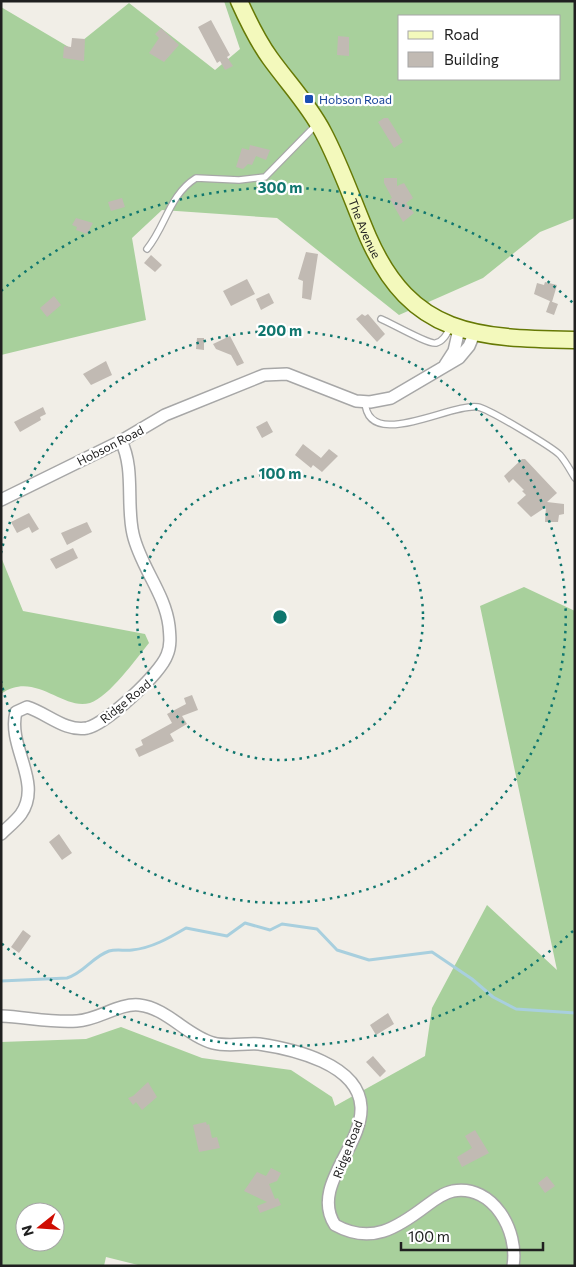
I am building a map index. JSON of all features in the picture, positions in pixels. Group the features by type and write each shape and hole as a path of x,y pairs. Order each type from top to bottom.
{"street":[{"name":"The Avenue","path":"239,1 261,44 318,124 330,146 375,252 391,280 421,310 461,329 508,338 575,340"},
{"name":"Hobson Road","path":"1,500 121,441 165,415 264,375 287,374 345,397 365,402 391,398 465,352 461,329"},
{"name":"Ridge Road","path":"1,834 20,815 29,798 27,776 15,742 13,724 16,712 27,707 72,728 86,728 98,723 153,678 166,658 170,645 169,624 139,555 132,534 127,460 121,441"},
{"name":"Ridge Road","path":"1,1016 76,1021 97,1018 120,1009 138,1005 154,1010 213,1043 258,1044 288,1050 325,1062 347,1077 354,1086 361,1107 357,1129 334,1180 328,1201 328,1210 335,1225 352,1233 378,1233 394,1228 438,1197 452,1191 472,1192 490,1202 506,1220 514,1246 514,1266"}],"lane":[{"path":"147,249 155,240 171,204 191,181 196,178 239,180 265,177 318,124"},
{"path":"382,319 407,330 426,342 435,344 461,329"},
{"path":"365,402 365,412 369,417 388,425 403,424 478,407 499,416 560,455 575,478"}],"green space":[{"path":"224,1 575,1 575,218 540,232 483,278 399,315 277,218 162,210 132,238 146,320 1,355 1,7 72,49 129,3 215,70 240,49"},
{"path":"1,557 23,611 145,634 149,643 114,686 90,703 80,704 69,702 37,688 25,686 13,688 1,694"},
{"path":"524,587 575,611 575,1266 142,1266 106,1257 104,1266 1,1266 1,1042 86,1039 121,1027 202,1058 291,1070 332,1097 335,1106 425,1056 432,1008 487,905 557,970 480,606"}],"building":[{"path":"211,20 230,55 227,57 233,66 225,70 220,61 217,63 198,27"},
{"path":"161,28 179,45 164,62 149,53 159,38 155,34"},
{"path":"338,36 349,37 349,56 337,55"},
{"path":"72,38 85,39 84,61 63,58 64,46 71,47"},
{"path":"388,118 403,142 394,148 378,122"},
{"path":"250,145 270,150 266,160 256,156 252,165 248,164 243,169 236,167 242,148 249,150"},
{"path":"384,178 397,178 397,186 404,183 413,198 406,203 414,213 403,222 390,199 392,198 384,183"},
{"path":"122,198 125,207 111,211 108,202"},
{"path":"76,218 93,223 87,234 76,230 77,227 72,225"},
{"path":"306,252 318,254 311,300 302,298 303,281 298,279"},
{"path":"151,255 162,265 155,272 144,263"},
{"path":"247,279 255,294 231,306 223,291"},
{"path":"545,282 557,285 552,302 534,294 537,283 544,285"},
{"path":"269,293 274,303 261,310 256,299"},
{"path":"54,296 61,305 47,317 40,308"},
{"path":"550,301 558,304 554,315 546,312"},
{"path":"362,314 365,316 368,314 385,334 377,342 356,319"},
{"path":"230,336 244,363 237,366 231,355 216,349 213,344"},
{"path":"197,338 204,338 204,350 196,349"},
{"path":"106,361 112,375 91,385 83,374"},
{"path":"43,407 46,414 40,417 41,420 20,432 14,422"},
{"path":"267,421 273,432 262,438 256,427"},
{"path":"303,444 321,458 329,449 338,456 322,472 313,465 311,468 295,455"},
{"path":"522,459 525,459 557,493 547,502 564,504 564,514 559,515 558,522 545,522 546,507 531,517 517,503 526,495 522,491 524,490 513,479 509,483 504,476"},
{"path":"29,513 39,529 32,533 29,527 17,533 11,522"},
{"path":"87,522 92,532 67,545 61,533"},
{"path":"73,548 78,558 56,569 50,559"},
{"path":"192,695 198,710 182,716 187,724 170,734 174,741 139,757 135,749 143,745 141,740 172,723 167,714 186,704 184,698"},
{"path":"59,834 72,853 62,860 49,842"},
{"path":"23,930 31,936 19,953 11,947"},
{"path":"388,1013 394,1024 376,1035 370,1025"},
{"path":"373,1056 386,1071 380,1077 366,1062"},
{"path":"148,1082 157,1097 142,1110 136,1102 133,1105 128,1098 133,1096"},
{"path":"206,1122 207,1125 209,1124 212,1138 217,1137 220,1148 199,1152 193,1125"},
{"path":"475,1130 489,1153 462,1167 457,1157 472,1148 465,1136"},
{"path":"271,1168 281,1173 277,1181 269,1184 275,1199 278,1198 281,1205 260,1213 257,1206 267,1202 244,1191 257,1172 266,1176"},
{"path":"547,1176 555,1186 545,1193 538,1183"}],"waterway":[{"path":"1,981 67,978 78,973 109,951 132,950 153,945 186,928 227,936 245,923 270,930 282,924 317,929 337,950 369,960 432,952 472,979 493,997 516,1009 575,1013"}],"place":[{"name":"Hobson Road","path":"309,99"}]}
